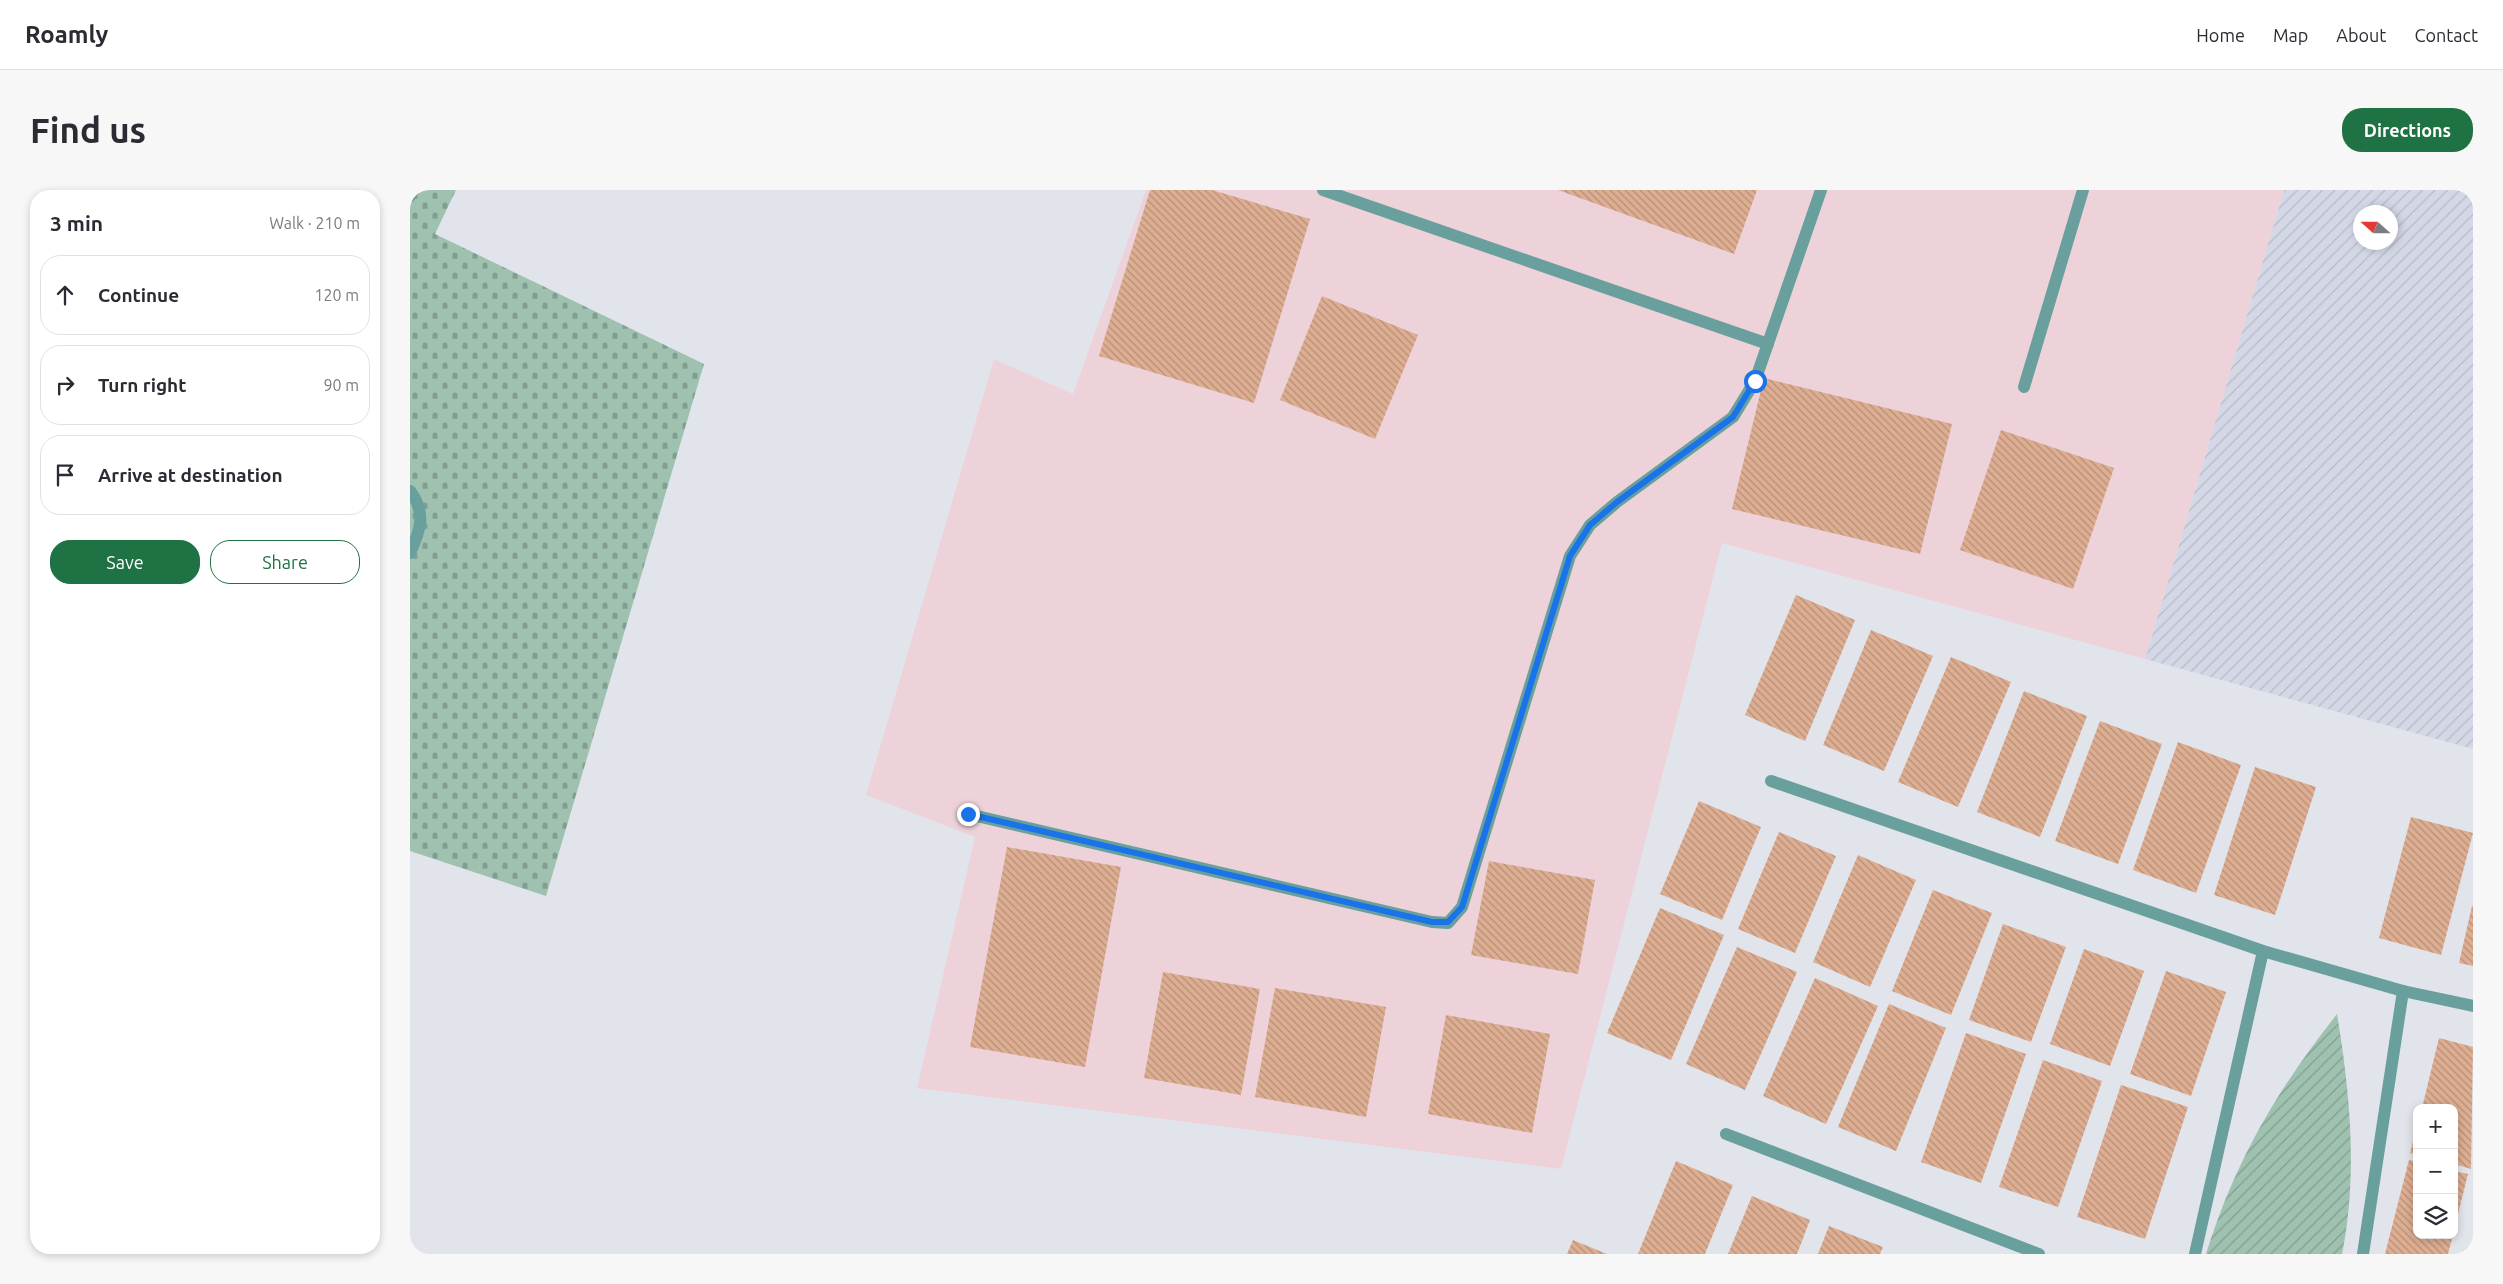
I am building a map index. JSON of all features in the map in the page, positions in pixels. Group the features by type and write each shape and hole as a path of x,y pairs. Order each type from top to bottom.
{"lane":[{"path":"410,196 413,190"},
{"path":"1323,190 1768,344"},
{"path":"968,814 1432,922 1448,922 1462,907 1570,556 1590,525 1617,502 1733,417 1755,381 1821,190"},
{"path":"2024,387 2083,190"},
{"path":"410,491 417,499 422,526 410,553"},
{"path":"1771,781 2264,951 2403,991 2473,1006"},
{"path":"2195,1254 2264,951"},
{"path":"2363,1254 2403,991"},
{"path":"1726,1134 2039,1254"}],"shaded area":[{"path":"1146,190 2284,190 2145,659 1722,543 1561,1169 917,1088 975,837 866,795 994,359 1073,394"},
{"path":"2284,190 2473,190 2473,749 2145,659"}],"green space":[{"path":"410,190 456,190 435,234 704,364 546,896 410,851"},
{"path":"2337,1014 2349,1104 2351,1164 2347,1224 2342,1254 2206,1254 2217,1220 2244,1157 2295,1070"}],"building":[{"path":"1150,190 1212,190 1310,219 1254,403 1099,356"},
{"path":"1558,190 1757,190 1734,254"},
{"path":"1322,296 1418,335 1375,439 1280,400"},
{"path":"1764,378 1952,424 1920,554 1732,509"},
{"path":"2001,430 2114,468 2073,589 1960,550"},
{"path":"1796,595 1855,620 1805,741 1745,715"},
{"path":"1871,630 1933,656 1884,771 1823,745"},
{"path":"1951,657 2011,682 1958,807 1898,782"},
{"path":"2024,691 2087,716 2040,837 1977,812"},
{"path":"2100,721 2162,744 2118,864 2055,841"},
{"path":"2178,742 2241,765 2196,893 2133,870"},
{"path":"2255,767 2316,787 2275,915 2214,895"},
{"path":"1699,801 1761,827 1722,920 1660,894"},
{"path":"2411,817 2473,833 2441,955 2379,938"},
{"path":"1779,832 1836,856 1795,953 1738,929"},
{"path":"1007,847 1121,867 1085,1067 970,1047"},
{"path":"1858,855 1916,880 1870,987 1813,962"},
{"path":"1489,861 1595,880 1578,974 1471,955"},
{"path":"1933,890 1992,913 1951,1015 1892,991"},
{"path":"2473,906 2473,966 2459,963"},
{"path":"1660,908 1724,935 1671,1060 1607,1033"},
{"path":"2003,924 2066,947 2031,1042 1969,1020"},
{"path":"1737,947 1797,972 1745,1090 1686,1064"},
{"path":"2084,949 2144,971 2110,1066 2050,1044"},
{"path":"2166,971 2226,992 2191,1096 2130,1074"},
{"path":"1163,972 1260,989 1241,1095 1144,1078"},
{"path":"1815,978 1878,1006 1826,1124 1763,1096"},
{"path":"1275,988 1386,1007 1366,1117 1255,1097"},
{"path":"1889,1004 1946,1028 1896,1151 1838,1127"},
{"path":"1446,1015 1550,1034 1532,1133 1428,1114"},
{"path":"1966,1033 2026,1054 1981,1183 1921,1162"},
{"path":"2439,1038 2473,1047 2471,1169 2458,1165 2458,1104 2423,1104"},
{"path":"2043,1060 2102,1081 2058,1207 1999,1187"},
{"path":"2121,1085 2188,1107 2145,1239 2077,1217"},
{"path":"2413,1142 2413,1154 2410,1153"},
{"path":"2409,1160 2413,1160 2413,1239 2452,1239 2448,1254 2385,1254"},
{"path":"1676,1161 1733,1185 1705,1254 1638,1254"},
{"path":"2458,1172 2468,1174 2458,1214"},
{"path":"1752,1196 1810,1220 1797,1254 1728,1254"},
{"path":"1829,1226 1883,1247 1880,1254 1818,1254"},
{"path":"1573,1240 1607,1254 1567,1254"}],"route":[{"path":"968,814 1432,922 1448,922 1462,907 1570,556 1590,525 1617,502 1733,417 1755,381"}]}
